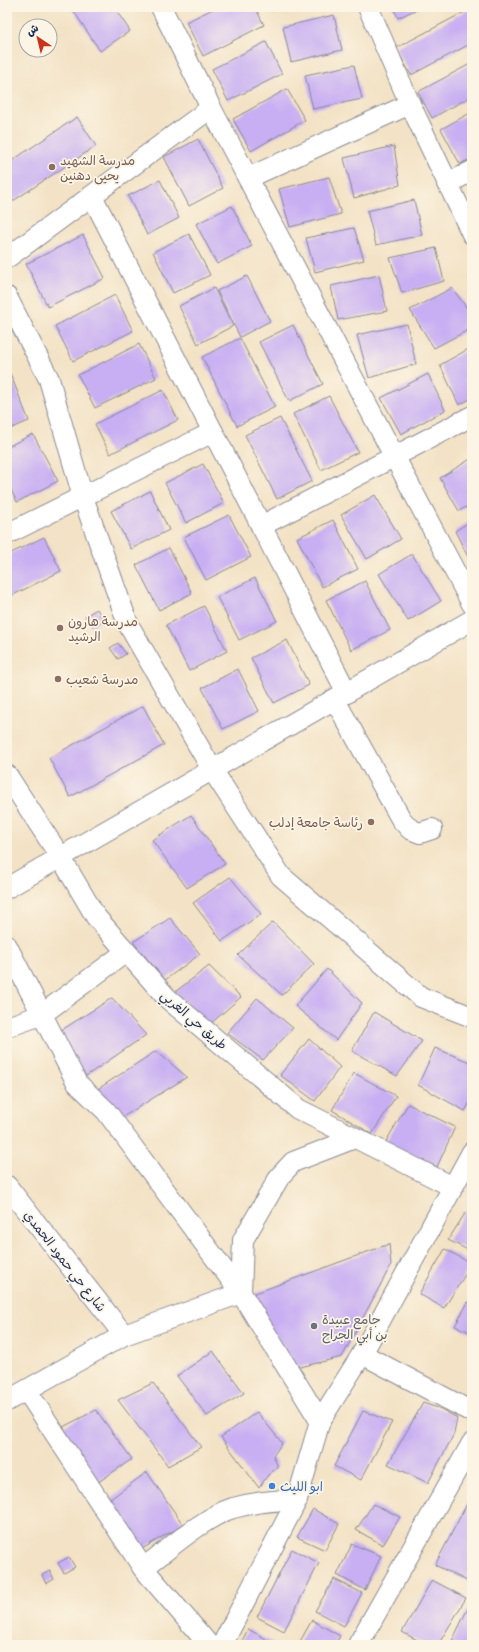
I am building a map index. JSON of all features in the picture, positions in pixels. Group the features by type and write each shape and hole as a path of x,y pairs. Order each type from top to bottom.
{"street":[{"path":"161,7 211,108 395,458 470,595"},
{"path":"368,7 410,104 472,234"},
{"path":"248,178 410,104"},
{"path":"7,258 211,108"},
{"path":"447,184 472,171"},
{"path":"92,196 261,526 341,697 401,819 410,829 420,833 432,829"},
{"path":"7,297 49,379 82,497 128,624 213,771 281,876 421,997 472,1017"},
{"path":"261,526 395,458 472,416"},
{"path":"7,534 213,432"},
{"path":"7,888 213,771 472,620"},
{"name":"طريق حي الغربي","path":"7,775 61,858 96,917 167,998 298,1109 453,1187"},
{"path":"7,946 77,1083 106,1111 241,1293 320,1421"},
{"path":"7,1027 41,1015 126,952"},
{"path":"241,1293 243,1240 280,1176 293,1162 355,1138"},
{"path":"222,1645 298,1500 320,1421 362,1354 472,1152"},
{"name":"شارع حي حمود الحمدي","path":"7,1186 124,1335"},
{"path":"7,1401 124,1335 241,1293"},
{"path":"362,1354 472,1412"},
{"path":"27,1391 143,1568 209,1645"},
{"path":"358,1645 472,1443"},
{"path":"143,1568 202,1525 232,1509 266,1501 298,1500"}],"building":[{"path":"71,7 114,7 130,31 100,51"},
{"path":"217,7 255,7 264,25 203,56 186,22"},
{"path":"270,7 286,7 286,8 271,11"},
{"path":"393,7 421,7 398,18"},
{"path":"472,8 472,43 411,75 396,48"},
{"path":"334,15 342,50 291,62 283,27"},
{"path":"266,42 282,74 228,101 212,69"},
{"path":"472,63 472,96 432,118 418,92"},
{"path":"354,65 362,99 313,109 305,75"},
{"path":"287,89 305,120 251,151 233,119"},
{"path":"472,112 472,158 460,164 441,129"},
{"path":"77,117 96,146 7,205 7,164"},
{"path":"198,139 223,188 189,206 164,157"},
{"path":"394,146 400,185 354,198 344,158"},
{"path":"329,177 341,214 290,227 279,189"},
{"path":"160,180 179,218 147,235 128,196"},
{"path":"414,200 422,235 376,245 367,211"},
{"path":"232,206 252,246 217,264 196,224"},
{"path":"354,228 364,260 315,272 306,238"},
{"path":"189,234 210,275 173,293 153,252"},
{"path":"83,235 105,278 48,307 26,264"},
{"path":"436,248 444,281 402,293 390,258"},
{"path":"379,275 387,311 338,320 331,286"},
{"path":"247,276 270,321 240,337 217,291"},
{"path":"214,288 233,326 198,344 179,306"},
{"path":"452,288 472,315 472,328 434,348 410,310"},
{"path":"115,295 133,331 73,361 55,326"},
{"path":"407,324 416,364 369,378 357,335"},
{"path":"293,325 323,384 289,401 259,342"},
{"path":"240,338 275,407 237,426 202,357"},
{"path":"139,344 156,378 95,408 78,375"},
{"path":"472,347 472,398 459,405 440,365"},
{"path":"10,373 29,421 7,430 7,374"},
{"path":"428,374 445,410 401,434 381,398"},
{"path":"163,390 178,420 110,454 95,424"},
{"path":"329,396 358,452 321,470 293,414"},
{"path":"280,418 312,481 277,499 245,435"},
{"path":"33,434 58,481 17,502 7,482 7,447"},
{"path":"472,458 472,504 459,511 440,478"},
{"path":"203,464 224,503 186,523 165,483"},
{"path":"150,491 169,530 131,549 111,511"},
{"path":"375,495 401,539 367,559 341,515"},
{"path":"229,515 251,557 206,580 184,537"},
{"path":"333,520 358,569 322,587 297,538"},
{"path":"472,520 472,565 455,531"},
{"path":"44,537 61,571 7,598 7,555"},
{"path":"169,548 192,593 159,610 136,565"},
{"path":"412,554 441,601 408,621 379,574"},
{"path":"255,578 277,621 239,640 217,597"},
{"path":"365,581 390,630 351,650 326,600"},
{"path":"204,606 227,651 189,671 166,625"},
{"path":"97,609 103,620 92,626 85,616"},
{"path":"287,640 309,685 274,703 251,658"},
{"path":"118,643 126,654 118,659 110,648"},
{"path":"7,661 12,672 7,675"},
{"path":"238,669 259,711 223,729 202,688"},
{"path":"143,706 164,745 70,797 49,758"},
{"path":"191,815 225,864 187,888 152,840"},
{"path":"230,877 261,914 222,941 193,903"},
{"path":"170,918 200,954 165,980 133,942"},
{"path":"273,922 314,964 282,995 238,955"},
{"path":"209,966 241,997 209,1025 175,992"},
{"path":"327,969 362,1003 336,1040 295,1006"},
{"path":"112,998 146,1035 86,1076 57,1033"},
{"path":"257,998 293,1028 263,1060 227,1033"},
{"path":"374,1012 422,1041 397,1076 352,1051"},
{"path":"309,1039 340,1067 315,1101 280,1075"},
{"path":"435,1048 472,1063 472,1099 465,1111 418,1085"},
{"path":"156,1051 187,1077 121,1118 98,1089"},
{"path":"354,1073 396,1096 372,1134 332,1110"},
{"path":"408,1104 455,1127 437,1167 385,1143"},
{"path":"466,1212 472,1216 472,1252 448,1240"},
{"name":"جامع عبيدة بن أبي الجراح","path":"389,1244 391,1265 342,1357 296,1368 250,1295"},
{"path":"445,1249 472,1264 444,1308 419,1294"},
{"path":"468,1302 472,1304 472,1333 455,1326"},
{"path":"213,1351 244,1393 207,1416 177,1376"},
{"path":"153,1383 201,1447 168,1466 118,1400"},
{"path":"423,1403 441,1409 457,1418 454,1434 428,1483 388,1464"},
{"path":"96,1410 132,1459 97,1483 61,1428"},
{"path":"363,1411 392,1422 361,1480 334,1466"},
{"path":"257,1412 282,1443 273,1456 278,1467 268,1475 259,1488 221,1437"},
{"path":"147,1472 184,1526 142,1549 109,1500"},
{"path":"469,1500 472,1502 471,1583 435,1565"},
{"path":"373,1504 400,1517 383,1545 356,1530"},
{"path":"313,1509 339,1524 325,1550 297,1537"},
{"path":"352,1544 381,1556 365,1590 337,1575"},
{"path":"292,1549 319,1563 284,1631 257,1617"},
{"path":"69,1557 75,1567 64,1573 58,1563"},
{"path":"50,1571 54,1579 46,1584 42,1575"},
{"path":"334,1579 362,1593 344,1626 315,1611"},
{"path":"432,1580 466,1598 438,1645 427,1645 402,1632"},
{"path":"472,1600 472,1645 450,1645"},
{"path":"312,1620 340,1636 335,1645 298,1645"},
{"path":"248,1629 277,1645 240,1645"}],"place":[{"name":"مدرسة الشهيد يحيى دهنين","path":"52,167"},
{"name":"مدرسة هارون الرشيد","path":"60,628"},
{"name":"مدرسة شعيب","path":"58,679"},
{"name":"رئاسة جامعة إدلب","path":"371,822"},
{"name":"جامع عبيدة بن أبي الجراح","path":"314,1326"},
{"name":"ابو الليث","path":"272,1486"}]}
